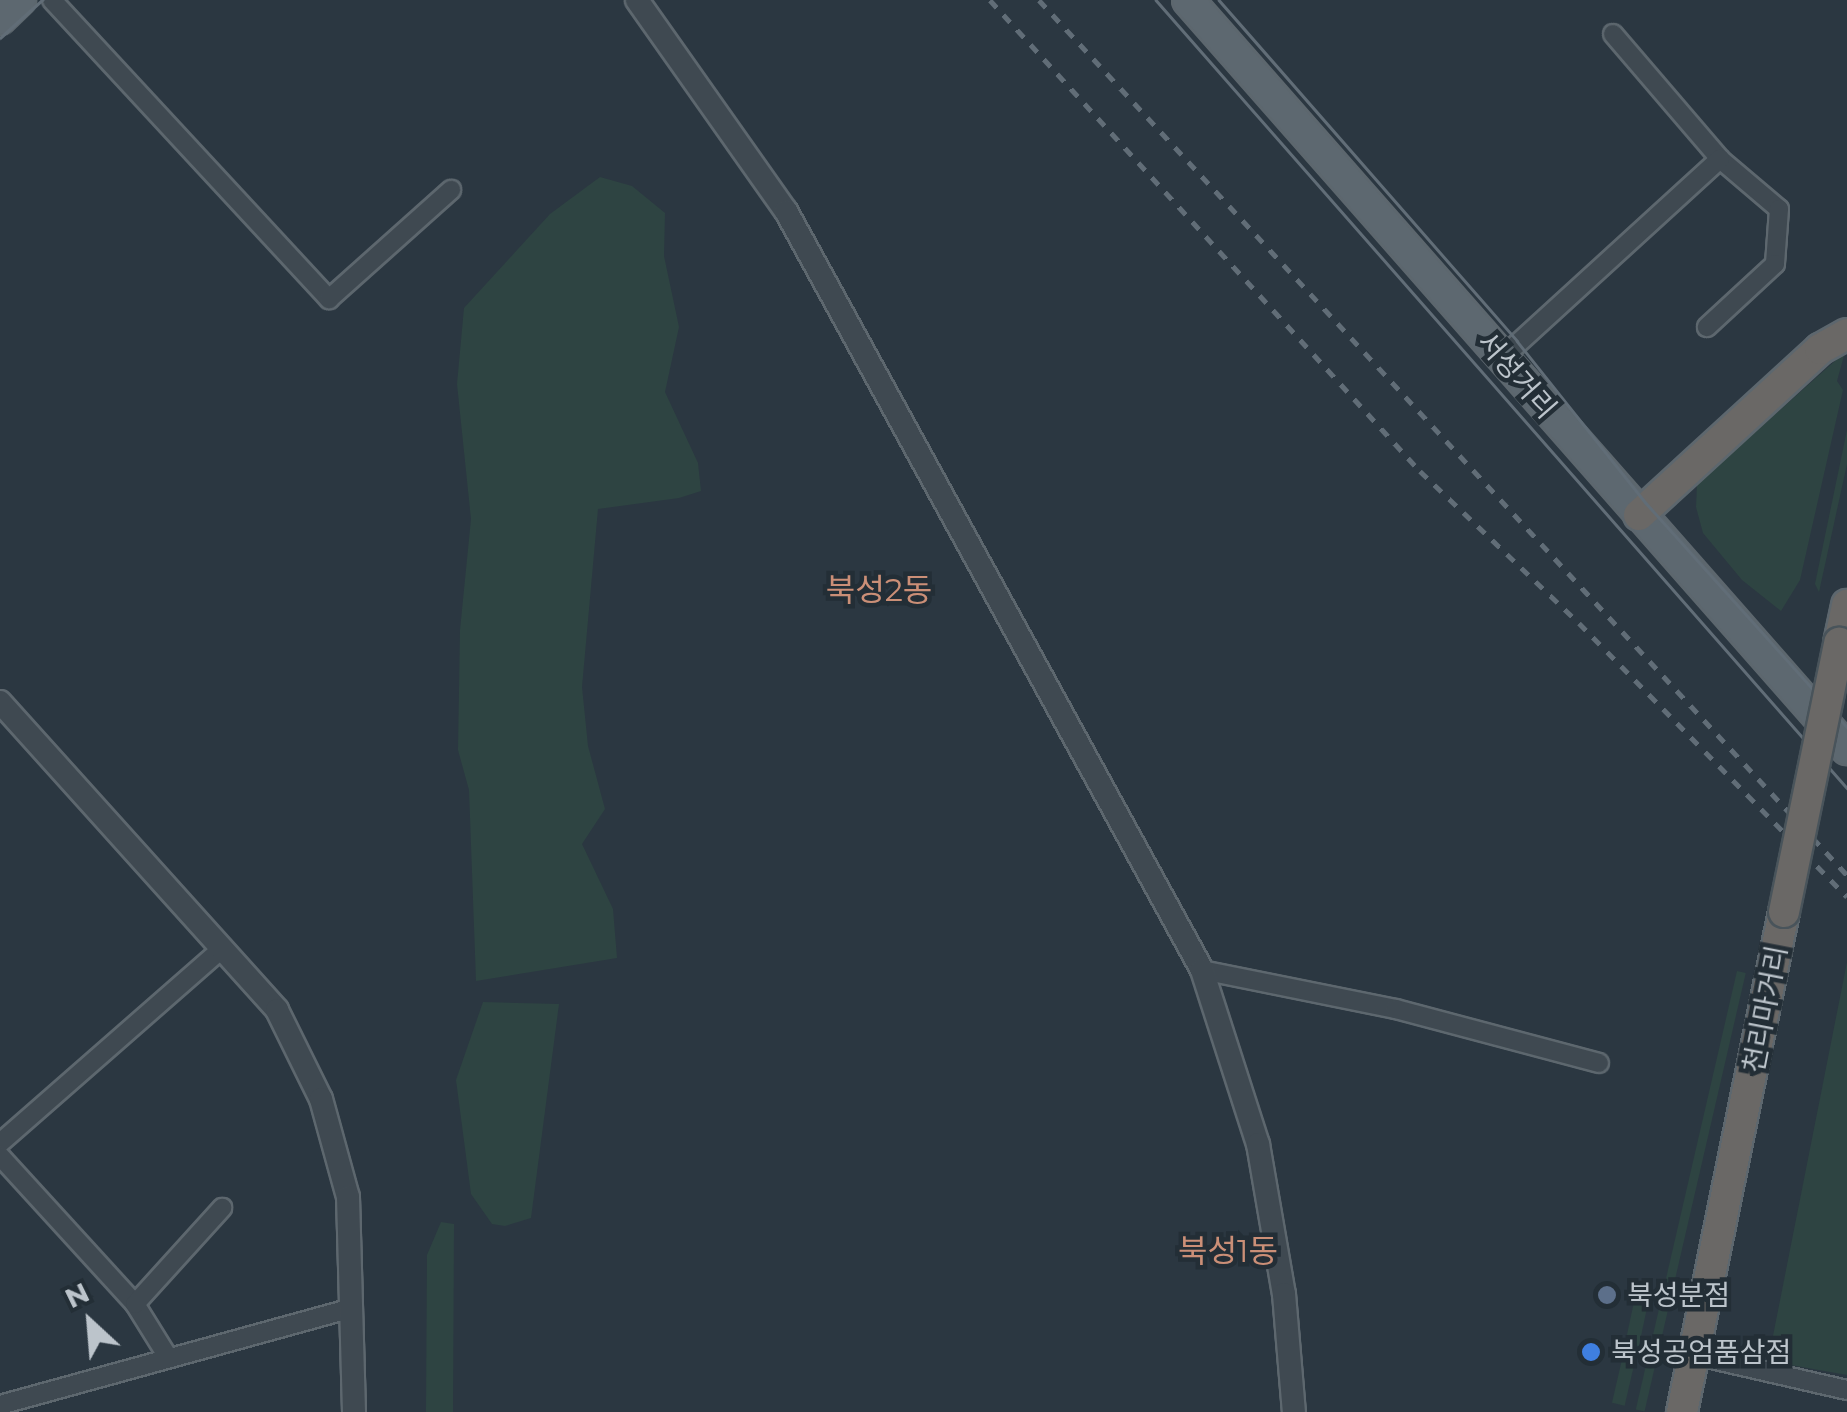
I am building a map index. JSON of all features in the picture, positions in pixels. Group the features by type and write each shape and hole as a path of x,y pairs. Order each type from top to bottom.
{"highway":[{"path":"1639,515 1820,350 1847,334"},
{"name":"천리마거리","path":"1682,1412 1847,606"}],"main road":[{"path":"0,18 20,0"},
{"name":"서성거리","path":"1199,4 1639,515 1847,749"}],"street":[{"path":"52,0 328,299 451,190"},
{"path":"637,0 786,211 1202,970 1258,1144 1284,1294 1294,1412"},
{"path":"1613,34 1720,158 1779,209 1775,264 1707,326"},
{"path":"1502,357 1720,158"},
{"path":"0,702 277,1010 321,1099 348,1197 354,1412"},
{"path":"0,1143 223,948"},
{"path":"1202,970 1396,1010 1599,1062"},
{"path":"0,1156 135,1304 168,1358"},
{"path":"135,1304 222,1208"},
{"path":"0,1405 353,1308"},
{"path":"1694,1354 1847,1390"}],"green space":[{"path":"600,177 632,186 665,213 664,256 679,327 665,392 698,463 701,491 679,498 598,509 582,687 588,746 605,809 582,844 613,909 617,958 476,981 469,790 458,750 460,630 471,519 457,384 464,308 550,214"},
{"path":"1845,352 1837,381 1843,390 1800,580 1781,611 1742,580 1703,533 1696,507 1697,484"},
{"path":"1847,430 1847,464 1819,592 1815,584"},
{"path":"1847,962 1847,1375 1768,1361"},
{"path":"1737,971 1746,973 1645,1411 1636,1409"},
{"path":"483,1002 559,1004 531,1218 505,1226 492,1224 471,1194 456,1080"},
{"path":"441,1222 454,1224 453,1412 426,1412 427,1255"},
{"path":"1635,1297 1649,1300 1639,1346 1625,1343"},
{"path":"1623,1355 1636,1358 1625,1406 1612,1403"}],"tram line":[{"path":"0,38 42,0"},
{"path":"1156,0 1847,788"},
{"path":"1219,0 1517,341 1646,503 1847,727"}],"railway":[{"path":"990,0 1420,471 1579,623 1847,897"},
{"path":"1039,0 1847,875"}],"place":[{"name":"북성분점","path":"1607,1295"},
{"name":"북성공엄품삼점","path":"1591,1352"}],"district":[{"name":"북성2동","path":"879,590"},
{"name":"북성1동","path":"1228,1251"}]}
